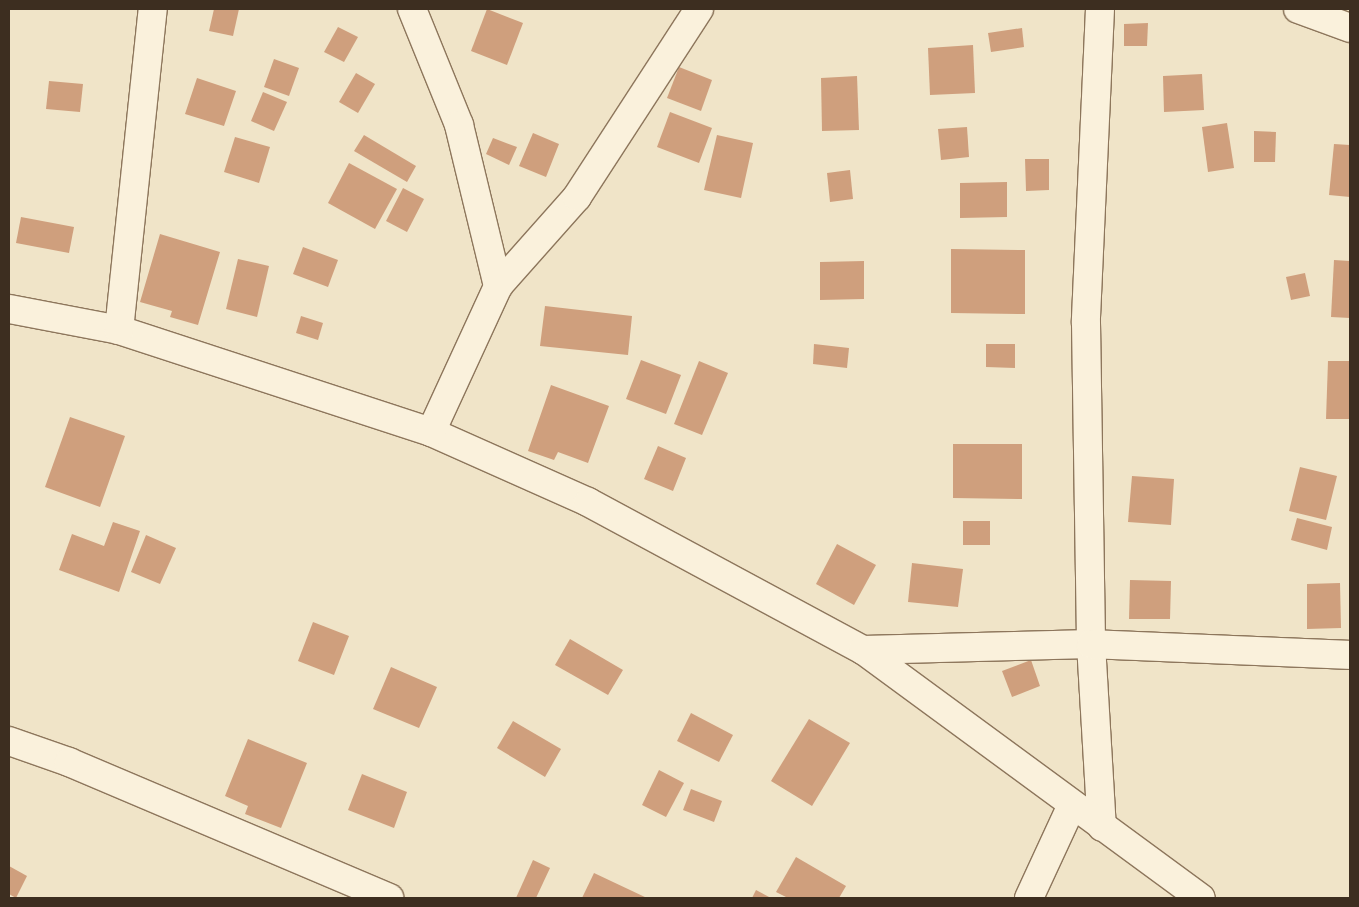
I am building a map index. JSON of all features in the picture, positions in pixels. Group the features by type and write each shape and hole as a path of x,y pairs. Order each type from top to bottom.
{"street":[{"path":"119,330 153,9"},
{"path":"412,9 459,125 498,286"},
{"path":"430,432 498,286 577,197 699,9"},
{"path":"1100,9 1086,323 1091,644 1102,827"},
{"path":"1298,9 1350,28"},
{"path":"9,309 119,330 430,432 588,502 863,650 1201,898"},
{"path":"863,650 1091,644 1350,655"},
{"path":"9,741 69,762 389,898"},
{"path":"1028,898 1072,805"}],"building":[{"path":"214,9 239,9 233,36 209,31"},
{"path":"487,9 523,23 507,65 471,51"},
{"path":"1148,23 1147,46 1124,46 1124,24"},
{"path":"338,27 358,37 344,62 324,52"},
{"path":"1022,28 1024,47 991,52 988,33"},
{"path":"973,45 975,93 930,95 928,48"},
{"path":"274,59 299,68 289,96 264,87"},
{"path":"679,67 712,80 701,111 667,98"},
{"path":"356,73 375,84 358,113 339,102"},
{"path":"1202,74 1204,110 1164,112 1163,76"},
{"path":"857,76 859,130 822,131 821,78"},
{"path":"197,78 236,91 224,126 185,114"},
{"path":"49,81 83,84 80,112 46,109"},
{"path":"263,92 287,102 274,131 251,121"},
{"path":"670,112 712,128 699,163 657,147"},
{"path":"1227,123 1234,168 1208,172 1202,127"},
{"path":"967,127 969,157 941,160 938,129"},
{"path":"1254,131 1276,132 1275,162 1254,162"},
{"path":"533,133 559,144 546,177 519,166"},
{"path":"364,135 416,166 407,182 354,151"},
{"path":"717,135 753,143 741,198 704,190"},
{"path":"235,137 270,147 259,183 224,172"},
{"path":"493,138 517,147 509,165 486,154"},
{"path":"1334,144 1350,145 1350,197 1329,195"},
{"path":"1025,159 1049,159 1049,190 1026,191"},
{"path":"349,163 397,189 375,229 328,203"},
{"path":"850,170 853,199 830,202 827,173"},
{"path":"1007,182 1007,217 960,218 960,183"},
{"path":"403,188 424,199 407,232 386,221"},
{"path":"21,217 74,227 69,253 16,243"},
{"path":"160,234 220,252 198,325 170,317 172,311 140,302"},
{"path":"303,247 338,260 328,287 293,274"},
{"path":"951,249 1025,250 1025,314 951,313"},
{"path":"238,259 269,266 257,317 226,309"},
{"path":"1334,260 1350,261 1350,318 1331,317"},
{"path":"864,261 864,299 820,300 820,262"},
{"path":"1305,273 1310,296 1291,300 1286,277"},
{"path":"545,306 632,316 628,355 540,346"},
{"path":"301,316 323,323 318,340 296,333"},
{"path":"814,344 849,348 847,368 813,364"},
{"path":"986,344 1015,344 1015,368 986,367"},
{"path":"641,360 681,375 666,414 626,399"},
{"path":"699,361 728,373 702,435 674,424"},
{"path":"1328,361 1350,361 1350,419 1326,419"},
{"path":"551,385 609,406 588,463 558,452 554,460 528,451"},
{"path":"70,417 125,436 100,507 45,487"},
{"path":"953,444 1022,444 1022,499 953,498"},
{"path":"658,446 686,458 673,491 644,479"},
{"path":"1300,467 1337,476 1326,520 1289,511"},
{"path":"1132,476 1174,479 1171,525 1128,522"},
{"path":"1297,518 1332,527 1327,550 1291,540"},
{"path":"963,521 990,521 990,545 963,545"},
{"path":"113,522 140,531 119,592 59,570 72,534 104,546"},
{"path":"146,535 176,548 160,584 131,572"},
{"path":"837,544 876,565 854,605 816,584"},
{"path":"912,563 963,569 958,607 908,602"},
{"path":"1130,580 1171,581 1170,619 1129,619"},
{"path":"1340,583 1341,628 1307,629 1307,584"},
{"path":"313,622 349,636 334,675 298,661"},
{"path":"570,639 623,670 608,695 555,665"},
{"path":"1031,660 1040,686 1012,697 1002,671"},
{"path":"391,667 437,687 419,728 373,709"},
{"path":"691,713 733,735 719,762 677,741"},
{"path":"809,719 850,743 812,806 771,781"},
{"path":"513,721 561,749 545,777 497,748"},
{"path":"248,739 307,763 281,828 245,814 248,806 225,796"},
{"path":"659,770 684,783 666,817 642,805"},
{"path":"362,774 407,792 394,828 348,810"},
{"path":"691,789 722,801 714,822 683,810"},
{"path":"796,857 846,886 839,898 788,898 776,892"},
{"path":"533,860 550,868 536,898 516,898"},
{"path":"9,866 27,876 16,898 9,894"},
{"path":"594,873 647,898 582,898"},
{"path":"756,890 771,898 752,898"}]}
